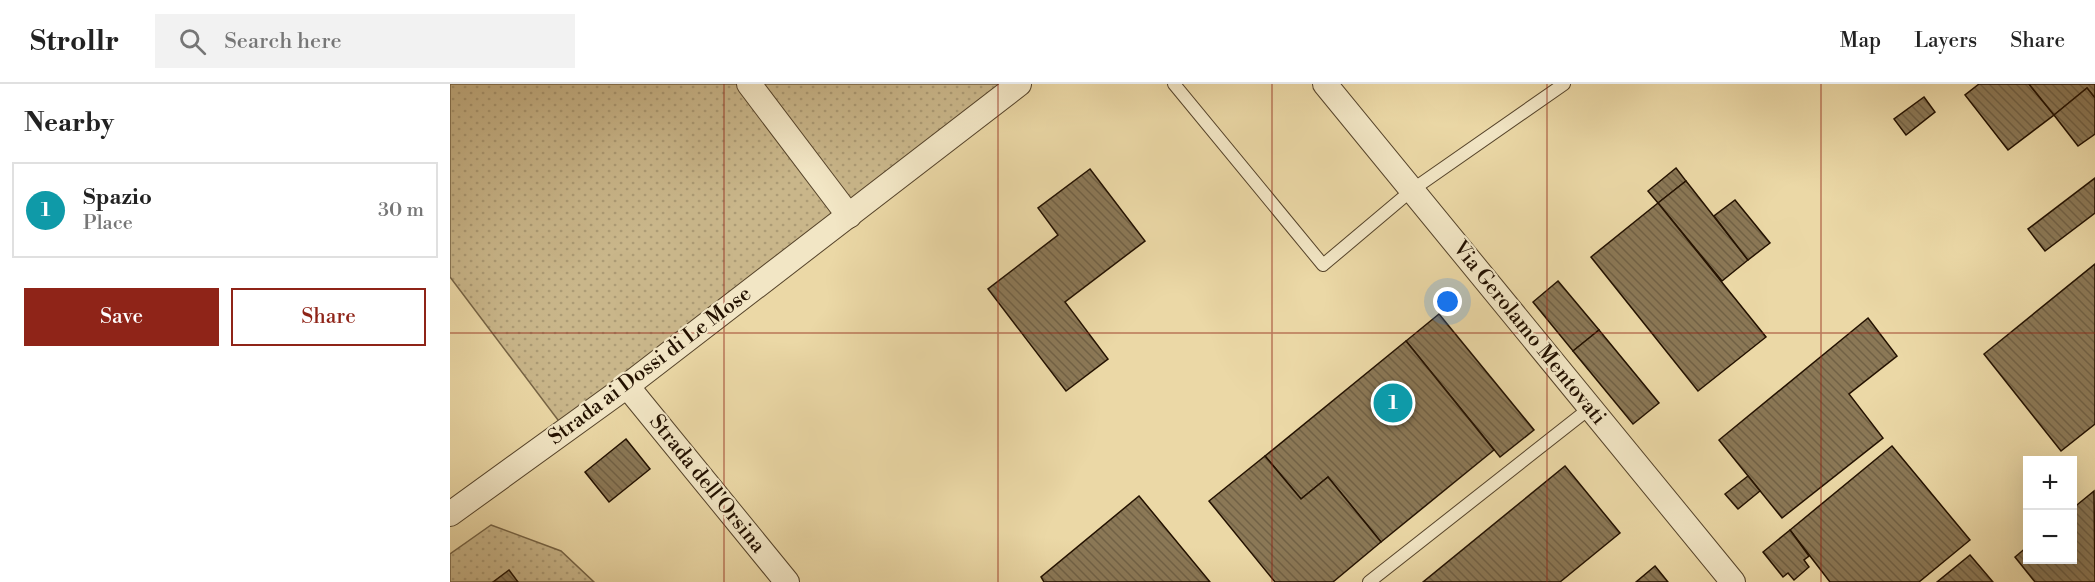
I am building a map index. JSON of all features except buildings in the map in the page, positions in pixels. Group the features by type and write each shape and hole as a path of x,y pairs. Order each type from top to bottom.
{"street":[{"path":"749,84 849,216"},
{"name":"Strada ai Dossi di Le Mose","path":"450,514 627,386 1019,84"},
{"name":"Via Gerolamo Mentovati","path":"1325,84 1733,582"},
{"name":"Strada dell'Orsina","path":"627,386 787,582"}],"lane":[{"path":"1174,84 1323,266 1412,190 1564,84"},
{"path":"1369,582 1590,408"}],"shaded area":[{"path":"450,84 1018,84 564,428 450,277"},
{"path":"491,525 561,551 594,582 450,582 450,554"}],"place":[{"name":"Spazio","path":"1393,403"}]}
